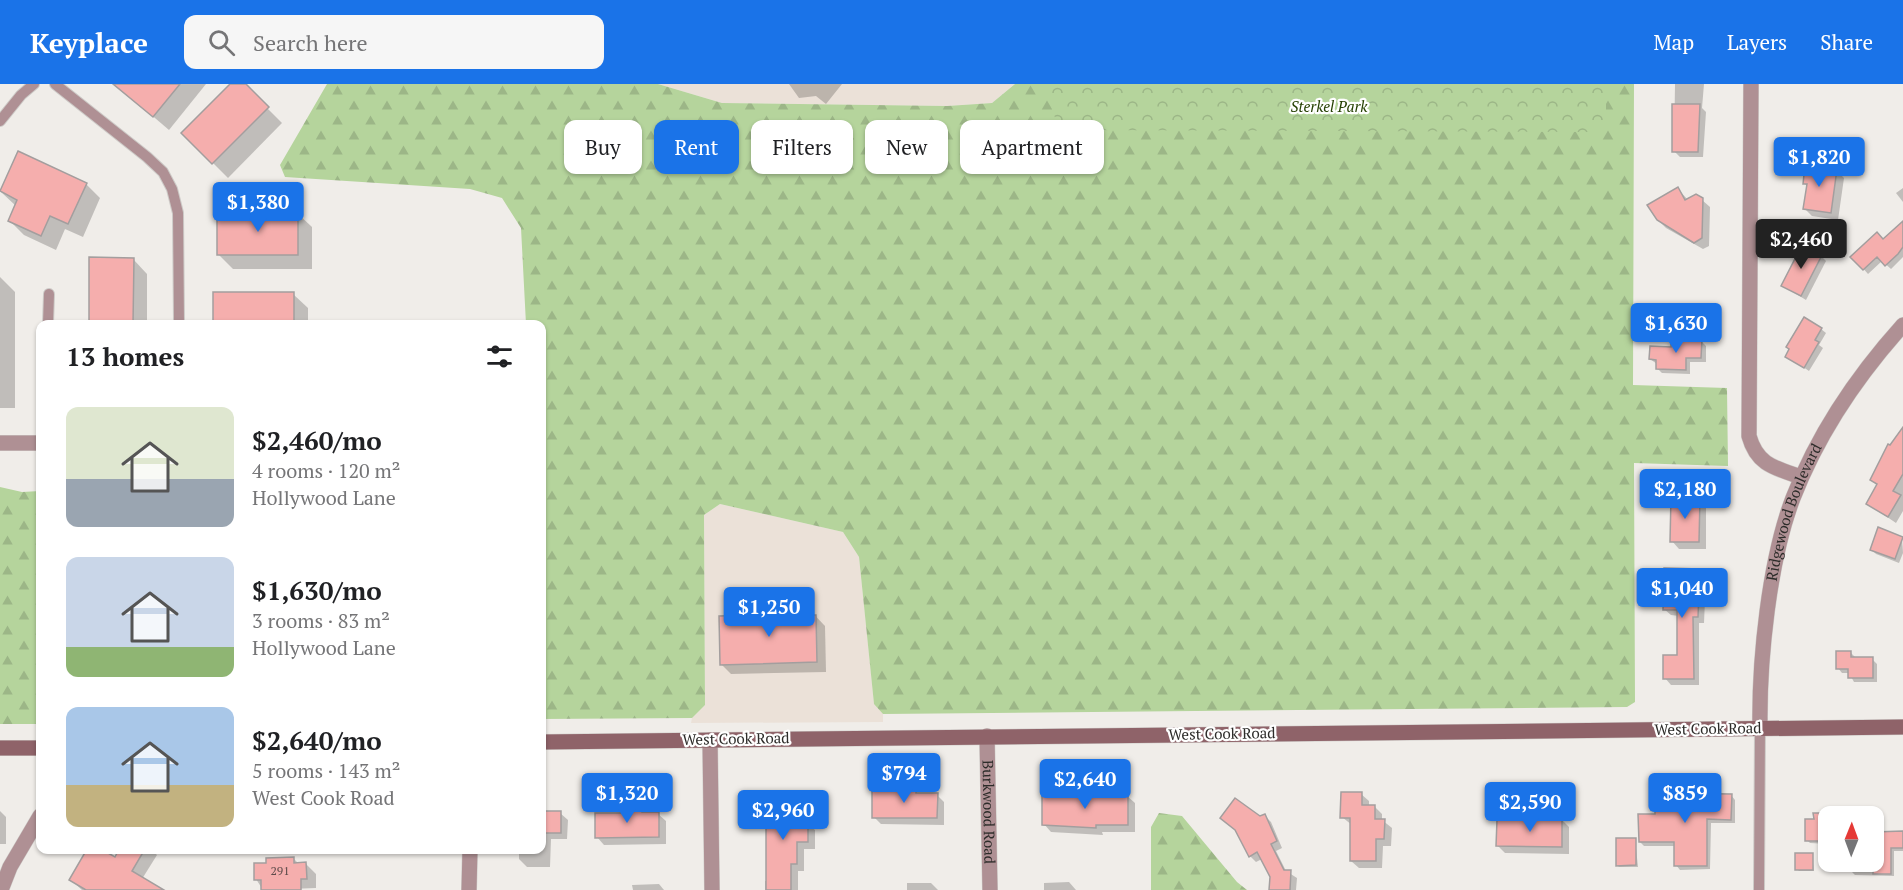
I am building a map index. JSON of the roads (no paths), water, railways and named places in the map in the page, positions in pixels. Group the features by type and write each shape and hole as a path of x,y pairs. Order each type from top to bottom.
{"main road":[{"name":"West Cook Road","path":"546,742 1903,727"},
{"path":"0,748 36,748"}],"street":[{"path":"1751,84 1749,436 1753,451 1761,461 1801,477"},
{"name":"Ridgewood Boulevard","path":"1760,728 1760,696 1769,609 1785,525 1801,477 1845,398 1903,325"},
{"path":"0,443 36,443"},
{"name":"Burkwood Road","path":"987,736 990,890"},
{"path":"710,740 712,890"},
{"path":"1,890 10,867 36,823"},
{"path":"470,854 470,890"}],"lane":[{"path":"0,121 21,94 34,84"},
{"path":"55,84 147,157 163,172 172,189 178,213 179,320"},
{"path":"48,320 49,294"},
{"path":"1759,890 1760,728"}],"park label":[{"name":"Sterkel Park","path":"1329,107"}]}
